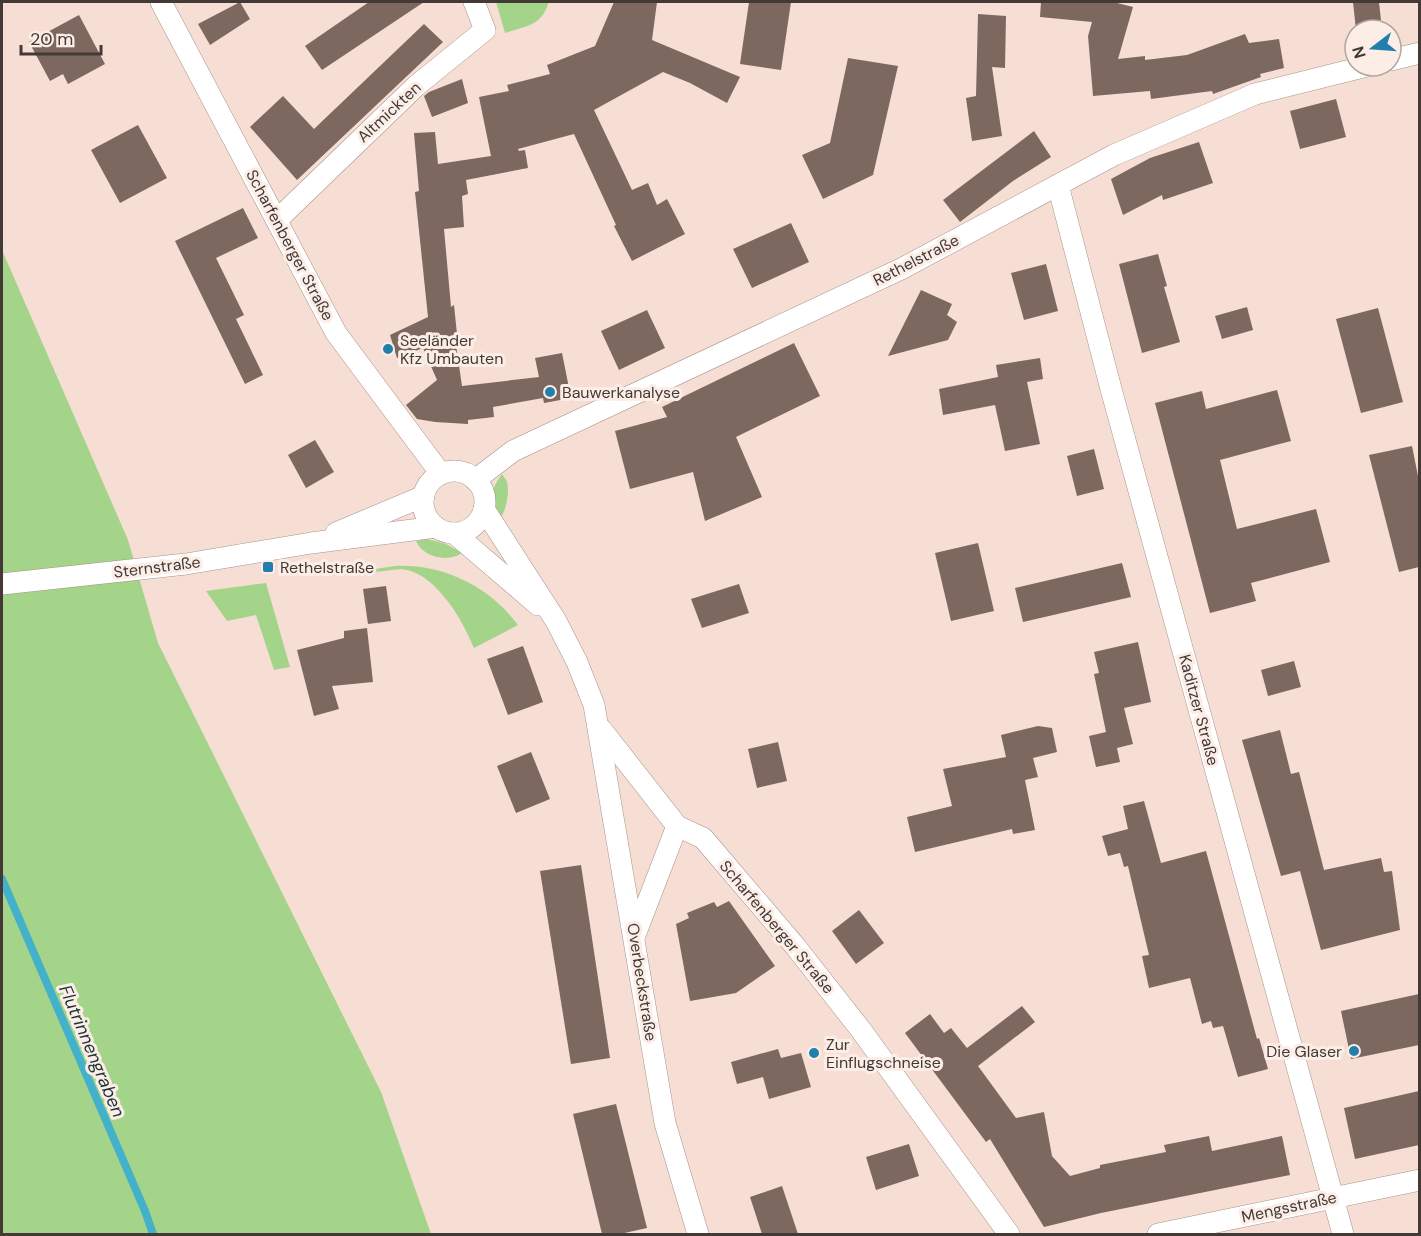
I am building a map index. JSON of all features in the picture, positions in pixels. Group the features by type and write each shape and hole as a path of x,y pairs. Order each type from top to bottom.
{"street":[{"name":"Scharfenberger Straße","path":"161,2 336,333 441,474"},
{"name":"Altmickten","path":"277,220 416,86 484,30 474,2"},
{"path":"1403,57 1419,53"},
{"name":"Rethelstraße","path":"475,480 513,451 892,273 1114,155 1255,94 1343,72"},
{"name":"Kaditzer Straße","path":"1058,185 1111,389 1342,1234"},
{"path":"459,472 475,480 481,488 484,509 480,519 473,526 464,531 445,530 425,513 424,496 427,487 441,474 459,472"},
{"name":"Sternstraße","path":"311,543 424,496"},
{"name":"Scharfenberger Straße","path":"484,509 556,621 577,662 594,705 599,727 677,826 703,838 795,945 861,1030 1009,1234"},
{"name":"Scharfenberger Straße","path":"445,530 556,621"},
{"name":"Sternstraße","path":"2,584 193,563 311,543 445,530"},
{"name":"Overbeckstraße","path":"599,727 665,1123 698,1234"},
{"path":"634,936 677,826"},
{"name":"Mengsstraße","path":"1158,1234 1419,1180"}],"green space":[{"path":"496,2 548,2 548,4 537,21 505,33"},
{"path":"2,250 128,540 158,643 381,1092 431,1234 2,1234"},
{"path":"502,474 507,482 508,496 499,520 492,497"},
{"path":"427,539 446,544 462,553 449,558 436,557 419,547 416,541"},
{"path":"395,566 430,569 464,580 493,599 518,625 474,648 448,602 429,581 418,574 398,569 329,576"},
{"path":"266,583 290,667 274,670 256,615 227,621 206,591"}],"building":[{"path":"240,2 250,19 210,45 198,24"},
{"path":"369,2 424,2 322,70 305,46"},
{"path":"614,2 657,2 652,40 740,77 727,103 690,83 663,72 594,110 632,190 648,183 657,205 667,199 685,234 632,261 614,226 616,225 574,134 518,149 519,151 525,150 528,168 466,180 468,194 462,196 464,227 444,229 451,307 454,305 458,344 456,345 462,386 539,377 535,358 562,353 571,398 544,403 543,398 493,407 494,417 468,420 468,424 417,419 406,405 437,380 423,348 397,358 390,335 428,317 415,192 419,191 414,133 435,132 438,164 491,156 479,97 509,91 507,85 550,74 547,65 595,46"},
{"path":"749,2 791,2 781,70 740,64"},
{"path":"1041,2 1113,2 1133,7 1118,59 1145,56 1145,60 1187,55 1245,34 1249,43 1279,39 1284,68 1260,74 1261,77 1213,94 1212,91 1151,99 1150,91 1093,96 1088,36 1092,22 1040,17"},
{"path":"1353,2 1379,2 1381,18 1355,18"},
{"path":"978,14 1006,16 1005,68 992,67 1002,136 972,141 966,98 976,96"},
{"path":"79,15 105,64 68,84 63,74 50,81 29,42"},
{"path":"424,24 443,42 297,180 250,127 283,96 314,129"},
{"path":"848,58 898,66 873,175 823,199 802,155 830,143"},
{"path":"462,79 468,103 432,117 424,96"},
{"path":"1336,99 1346,137 1300,149 1290,111"},
{"path":"138,125 167,178 120,203 91,150"},
{"path":"1034,131 1051,157 1013,181 960,222 943,200"},
{"path":"1199,142 1213,183 1163,200 1162,195 1123,215 1111,179 1150,158"},
{"path":"243,208 258,238 216,258 244,315 236,319 263,375 245,384 175,241"},
{"path":"791,223 809,262 752,288 733,249"},
{"path":"1158,254 1167,286 1164,287 1180,342 1142,353 1119,264"},
{"path":"1046,264 1058,311 1024,320 1011,273"},
{"path":"921,290 952,304 947,315 957,322 948,340 888,356"},
{"path":"1247,307 1253,330 1222,339 1215,316"},
{"path":"1378,308 1403,402 1361,413 1336,319"},
{"path":"647,310 665,348 619,370 601,331"},
{"path":"794,343 820,396 736,437 762,497 705,521 693,472 630,489 615,431 667,417 662,407"},
{"path":"1040,358 1043,379 1027,382 1040,444 1005,451 995,405 943,415 939,389 998,377 996,365"},
{"path":"1277,390 1291,441 1220,460 1237,529 1316,509 1330,562 1251,583 1256,601 1210,613 1155,403 1202,391 1206,409"},
{"path":"315,440 334,472 306,488 288,455"},
{"path":"1412,446 1419,481 1419,567 1399,572 1369,455"},
{"path":"1094,449 1104,489 1077,496 1067,456"},
{"path":"978,543 994,611 951,621 935,553"},
{"path":"1122,563 1131,597 1023,622 1015,588"},
{"path":"739,584 749,613 702,628 691,599"},
{"path":"386,586 391,621 368,624 363,589"},
{"path":"367,628 373,682 332,686 339,709 314,716 297,650 344,638 344,631"},
{"path":"1138,642 1151,702 1124,708 1133,744 1117,748 1120,762 1096,767 1089,736 1106,732 1094,674 1099,673 1094,652"},
{"path":"523,646 543,702 508,715 487,659"},
{"path":"1294,661 1301,687 1268,696 1261,670"},
{"path":"1038,726 1052,728 1057,752 1033,758 1038,777 1025,780 1035,830 1013,834 1012,829 915,852 907,817 952,806 943,769 1006,757 1001,735"},
{"path":"1280,730 1291,774 1299,772 1324,870 1381,858 1384,872 1392,871 1400,930 1321,950 1300,871 1281,876 1242,740"},
{"path":"778,742 787,781 757,788 748,749"},
{"path":"531,752 550,799 516,813 497,766"},
{"path":"1144,801 1161,863 1206,851 1257,1039 1259,1038 1268,1069 1238,1077 1223,1026 1213,1028 1211,1021 1202,1024 1190,978 1149,988 1142,956 1149,955 1128,866 1124,867 1120,853 1108,856 1102,836 1128,829 1123,806"},
{"path":"581,865 610,1058 571,1064 540,871"},
{"path":"729,901 775,966 736,993 690,1001 676,924 689,918 687,913 714,902 717,907"},
{"path":"859,910 884,943 856,964 832,931"},
{"path":"1419,994 1419,1045 1351,1059 1341,1011"},
{"path":"1022,1006 1035,1022 978,1066 1016,1118 1044,1112 1052,1156 1070,1176 1100,1168 1100,1165 1166,1152 1164,1145 1209,1136 1212,1151 1282,1136 1290,1175 1101,1213 1044,1227 990,1139 986,1142 905,1033 930,1014 944,1033 951,1028 967,1048"},
{"path":"778,1049 781,1058 801,1053 811,1087 769,1099 763,1077 737,1084 731,1062"},
{"path":"1419,1091 1419,1145 1355,1159 1344,1108"},
{"path":"616,1104 647,1228 620,1234 602,1234 573,1114"},
{"path":"909,1144 919,1176 876,1190 866,1157"},
{"path":"782,1186 798,1234 762,1234 750,1197"}],"waterway":[{"name":"Flutrinnengraben","path":"2,879 153,1234"}],"place":[{"name":"Seeländer Kfz Umbauten","path":"388,349"},
{"name":"Bauwerkanalyse","path":"550,392"},
{"name":"Rethelstraße","path":"268,567"},
{"name":"Die Glaser","path":"1354,1051"},
{"name":"Zur Einflugschneise","path":"814,1053"}]}
